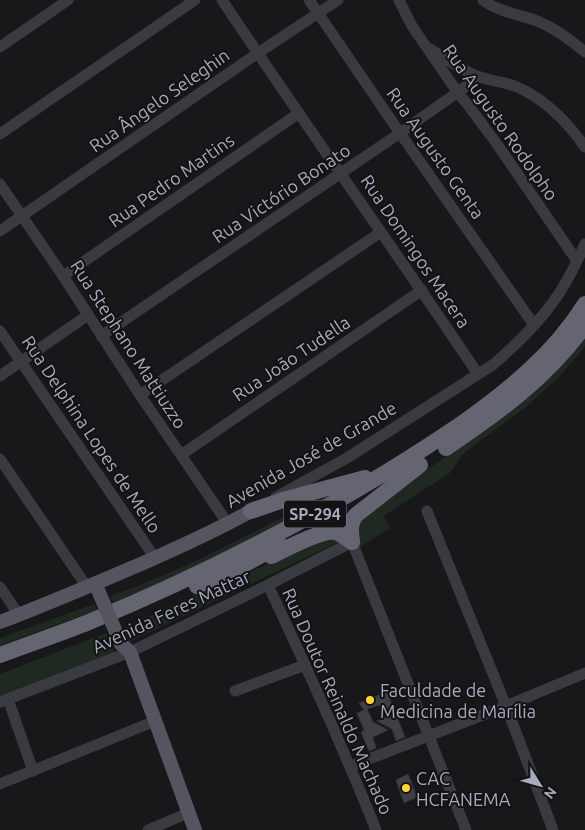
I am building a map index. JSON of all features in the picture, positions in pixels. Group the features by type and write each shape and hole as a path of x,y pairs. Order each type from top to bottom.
{"highway":[{"name":"SP-294","path":"0,666 171,598 245,564 352,506 420,459 527,373 560,338 585,304"},
{"name":"SP-294","path":"0,655 87,622 168,588 273,537 339,500 420,459 481,424 528,388 560,356 585,325"},
{"path":"251,511 283,500 357,481 420,459"},
{"path":"352,542 351,525 356,515 420,459"},
{"path":"245,564 261,560 330,531 334,531 352,542"}],"main road":[{"name":"Avenida José de Grande","path":"0,622 94,587 228,524 251,511"},
{"path":"94,587 124,651 185,815 188,830"},
{"path":"185,815 195,830"}],"street":[{"path":"0,47 68,0"},
{"path":"0,134 195,0"},
{"name":"Rua Domingos Macera","path":"222,0 478,374"},
{"name":"Rua Augusto Genta","path":"309,0 534,326"},
{"name":"Rua Ângelo Seleghin","path":"0,231 338,0"},
{"name":"Rua Augusto Rodolpho","path":"399,0 412,26 426,47 497,144 577,261"},
{"path":"483,0 496,8 536,21 556,30 585,52"},
{"path":"426,47 479,77 517,87 536,98 553,110 585,147"},
{"name":"Rua Victório Bonato","path":"102,336 479,77"},
{"name":"Rua Pedro Martins","path":"63,276 299,113"},
{"name":"Rua Stephano Mattiuzzo","path":"0,184 228,524"},
{"path":"140,395 381,232"},
{"name":"Avenida José de Grande","path":"251,511 347,458 494,364 534,326 565,284 585,244"},
{"name":"Rua João Tudella","path":"181,455 422,290"},
{"path":"0,376 88,316"},
{"name":"Rua Delphina Lopes de Mello","path":"0,331 155,558"},
{"path":"0,458 94,587"},
{"path":"427,511 507,709 553,830"},
{"path":"352,542 466,830"},
{"name":"Avenida Feres Mattar","path":"4,701 124,651 268,585 352,542"},
{"name":"Rua Doutor Reinaldo Machado","path":"268,585 352,769 376,830"},
{"path":"0,587 19,615"},
{"path":"235,691 305,665"},
{"path":"352,769 584,677"},
{"path":"4,701 33,771"},
{"path":"0,784 151,722"},
{"path":"148,830 185,815"}],"shaded area":[{"path":"585,337 585,346 559,377 526,407 463,454 450,473 384,516 390,528 360,547 356,538 356,523 363,514 513,410 560,367"},
{"path":"346,488 215,558 113,603 110,596 214,552 326,493"},
{"path":"324,536 343,540 129,642 123,629 213,586 241,577"},
{"path":"94,604 97,610 0,646 0,638"},
{"path":"106,633 114,654 0,699 0,674"}],"building":[{"path":"387,692 405,737 396,741 392,729 377,721 385,717 379,705 367,709 373,722 388,730 373,737 376,748 369,751 361,732 364,730 357,713 364,710 359,703"},
{"name":"CAC HCFANEMA","path":"408,774 417,797 404,803 396,780"}],"place":[{"name":"Faculdade de Medicina de Marília","path":"370,700"},
{"name":"CAC HCFANEMA","path":"406,788"}]}
